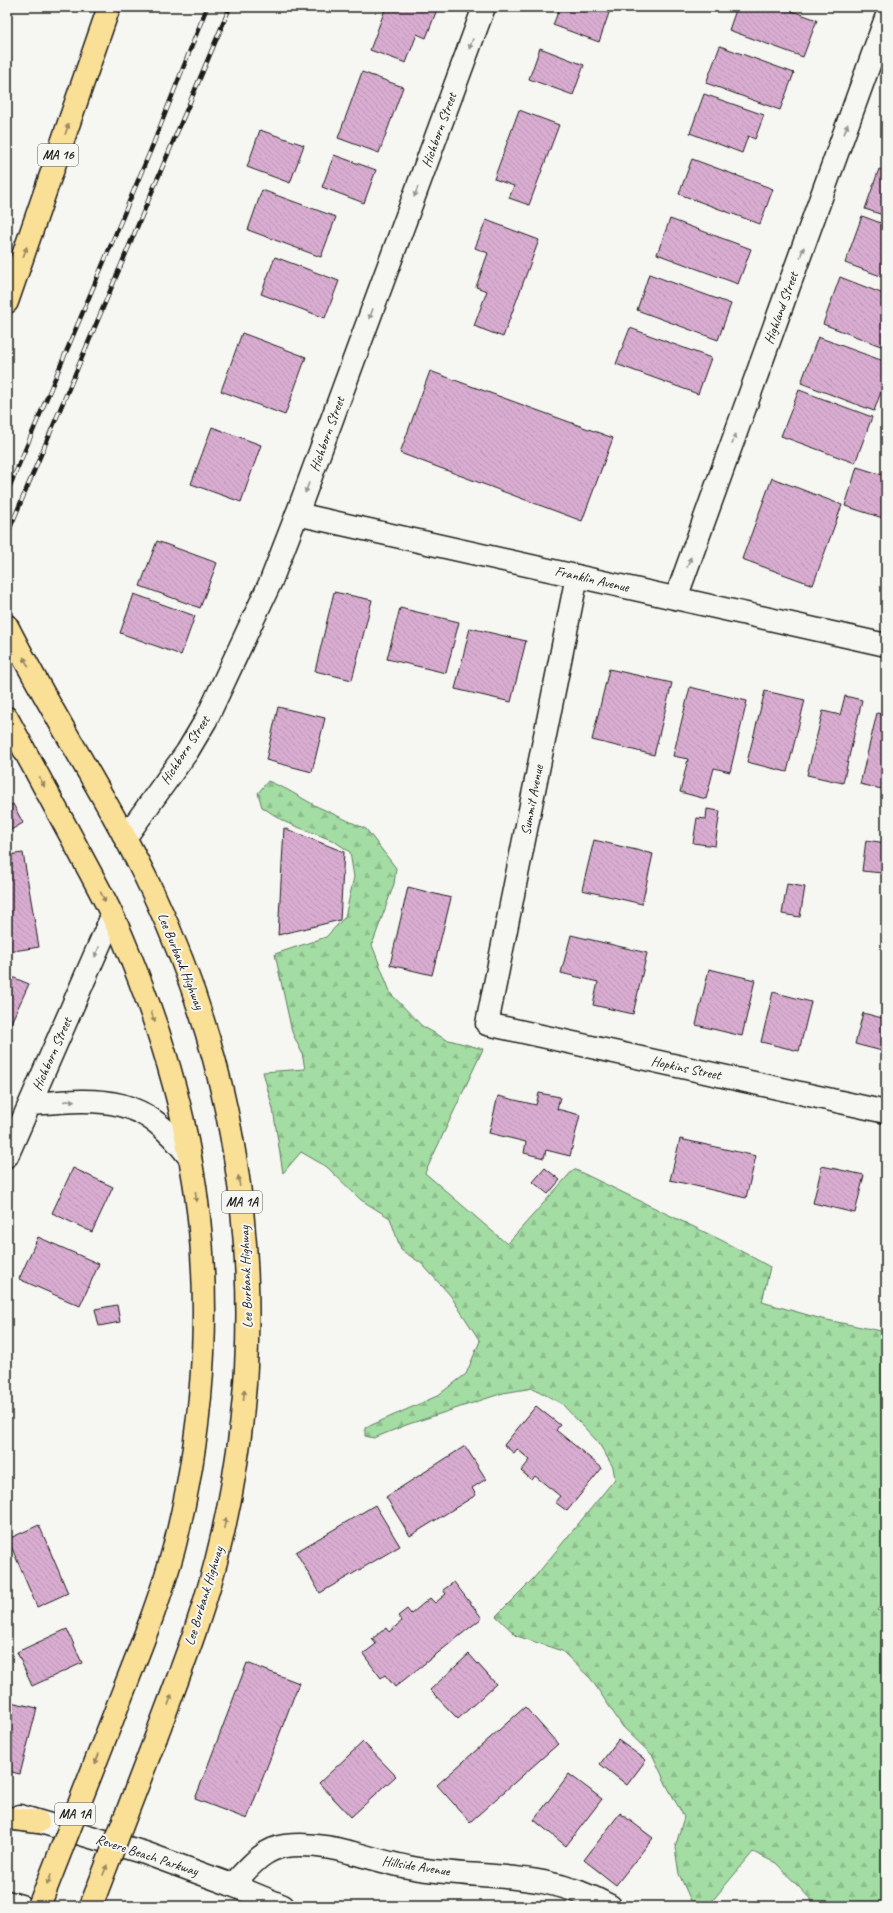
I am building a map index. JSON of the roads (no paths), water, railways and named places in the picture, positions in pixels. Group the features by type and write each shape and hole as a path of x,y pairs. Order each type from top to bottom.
{"highway":[{"name":"MA 16","path":"7,302 109,7"},
{"name":"Lee Burbank Highway","path":"7,626 44,696 125,838 166,920 193,989 209,1036 223,1088 234,1147 242,1206 247,1266 248,1325 245,1385 238,1452 221,1542 206,1595 156,1737 91,1906"},
{"name":"MA 1A","path":"7,718 112,916 142,984 161,1038 177,1096 190,1158 200,1242 203,1317 200,1387 192,1459 180,1522 165,1578 111,1723 39,1906"},
{"path":"7,1818 38,1822"}],"street":[{"name":"Hichborn Street","path":"125,838 187,752 206,720 268,588 297,514 484,7"},
{"name":"Highland Street","path":"676,598 886,18"},
{"name":"Franklin Avenue","path":"297,514 886,645"},
{"name":"Summit Avenue","path":"487,1024 577,576"},
{"name":"Hichborn Street","path":"7,1156 112,916"},
{"name":"Hopkins Street","path":"487,1024 886,1112"},
{"name":"Hichborn Street","path":"30,1104 91,1100 130,1107 146,1115 162,1127 177,1141 190,1158"},
{"name":"Revere Beach Parkway","path":"7,1812 145,1853 232,1884 283,1906"},
{"name":"Hillside Avenue","path":"232,1884 266,1853 274,1848 298,1845 343,1851 430,1871 514,1877 544,1881 572,1889 610,1906"},
{"path":"7,1902 21,1906"}],"railway":[{"path":"7,493 152,147 207,7"},
{"path":"7,535 230,7"}]}
